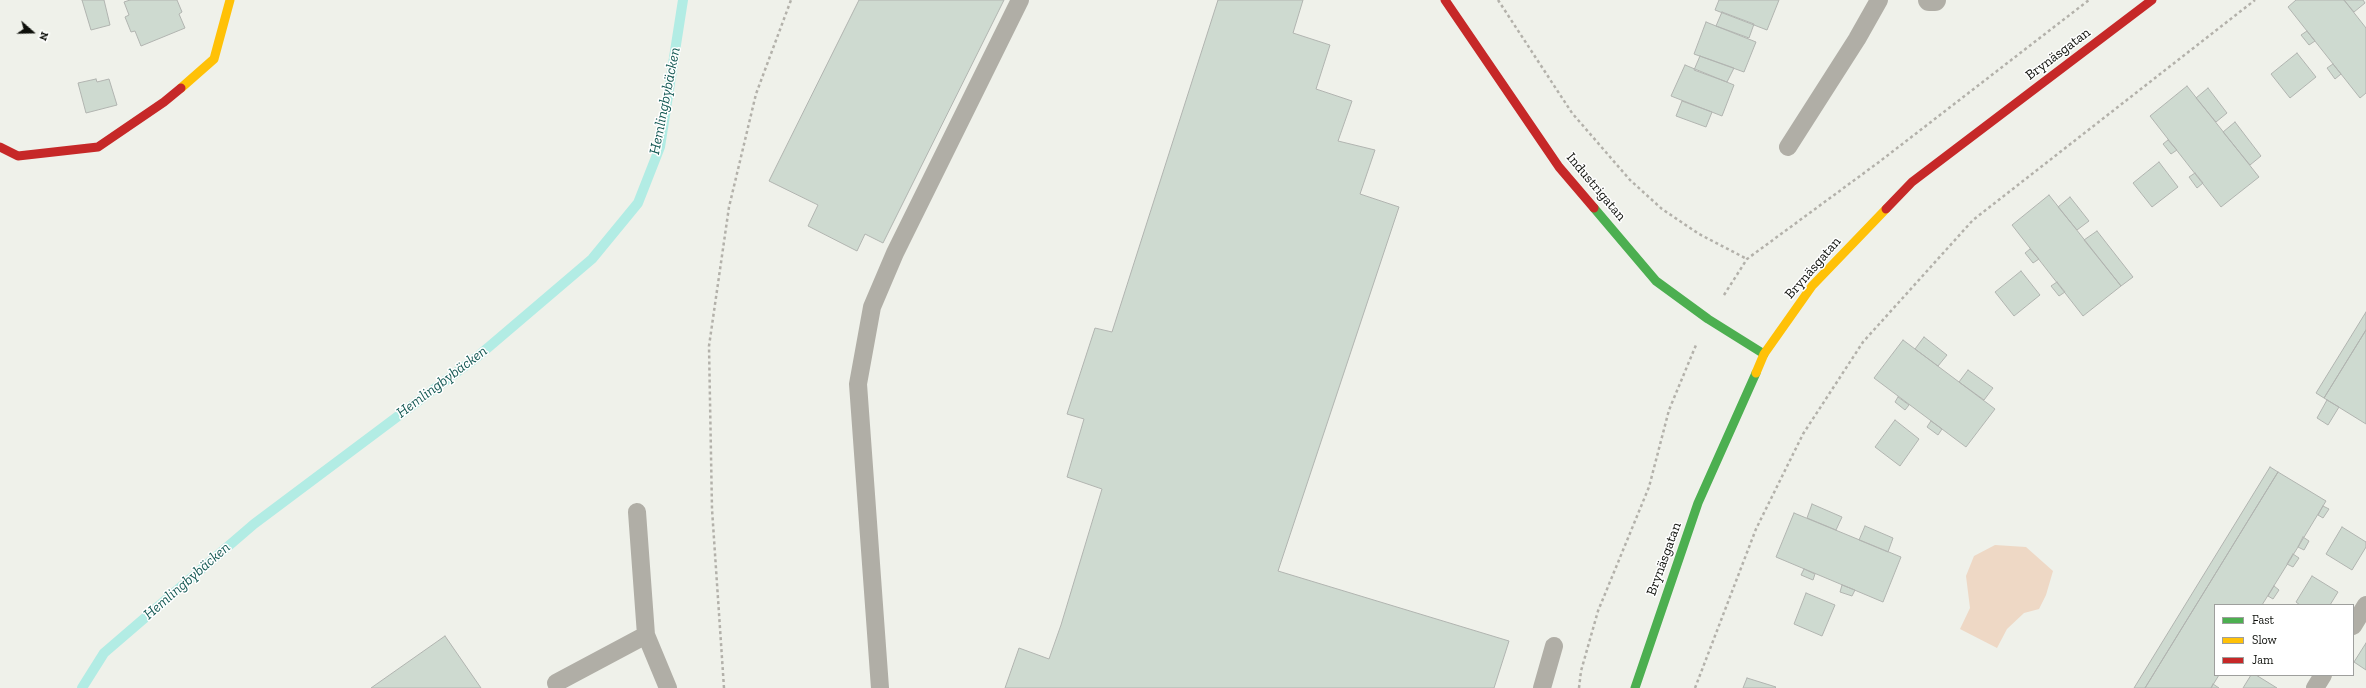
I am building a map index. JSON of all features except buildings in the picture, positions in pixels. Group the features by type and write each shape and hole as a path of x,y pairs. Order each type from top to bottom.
{"street":[{"path":"0,147 18,156 98,147 164,102 214,59 230,0"},
{"name":"Industrigatan","path":"1445,0 1559,167 1656,281 1708,319 1764,354"},
{"path":"1929,0 1935,0"},
{"name":"Brynäsgatan","path":"1635,688 1698,503 1764,354 1812,286 1912,182 2152,0"}],"lane":[{"path":"880,688 858,384 872,307 895,253 1020,0"},
{"path":"1788,147 1858,39 1879,0"},
{"path":"637,512 646,635 668,688"},
{"path":"2354,624 2366,605"},
{"path":"556,683 646,635"},
{"path":"1542,688 1554,646"},
{"path":"2315,688 2322,676"}],"path":[{"path":"724,688 712,509 709,346 729,207 756,94 791,0"},
{"path":"1498,0 1572,113 1630,180 1662,209 1699,234 1747,259"},
{"path":"1579,688 1580,670 1598,611 1647,493 1669,410 1708,319 1747,259 1879,162 2089,0"},
{"path":"1695,688 1756,528 1803,434 1864,342 1973,220 2255,0"}],"shaded area":[{"path":"1995,545 2026,547 2053,571 2046,595 2039,609 2024,613 2007,629 1997,648 1960,629 1970,608 1966,576 1974,556"}],"waterway":[{"name":"Hemlingbybäcken","path":"82,688 104,653 254,524 477,357 592,259 638,203 660,147 683,0"}],"traffic: fast":[{"path":"1594,208 1656,281 1708,319 1764,354"},
{"path":"1635,688 1698,503 1756,373"}],"traffic: slow":[{"path":"181,88 214,59 230,0"},
{"path":"1756,373 1764,354 1812,286 1886,209"}],"traffic: jam":[{"path":"1445,0 1559,167 1594,208"},
{"path":"1886,209 1912,182 2152,0"},
{"path":"0,147 18,156 98,147 164,102 181,88"}]}
